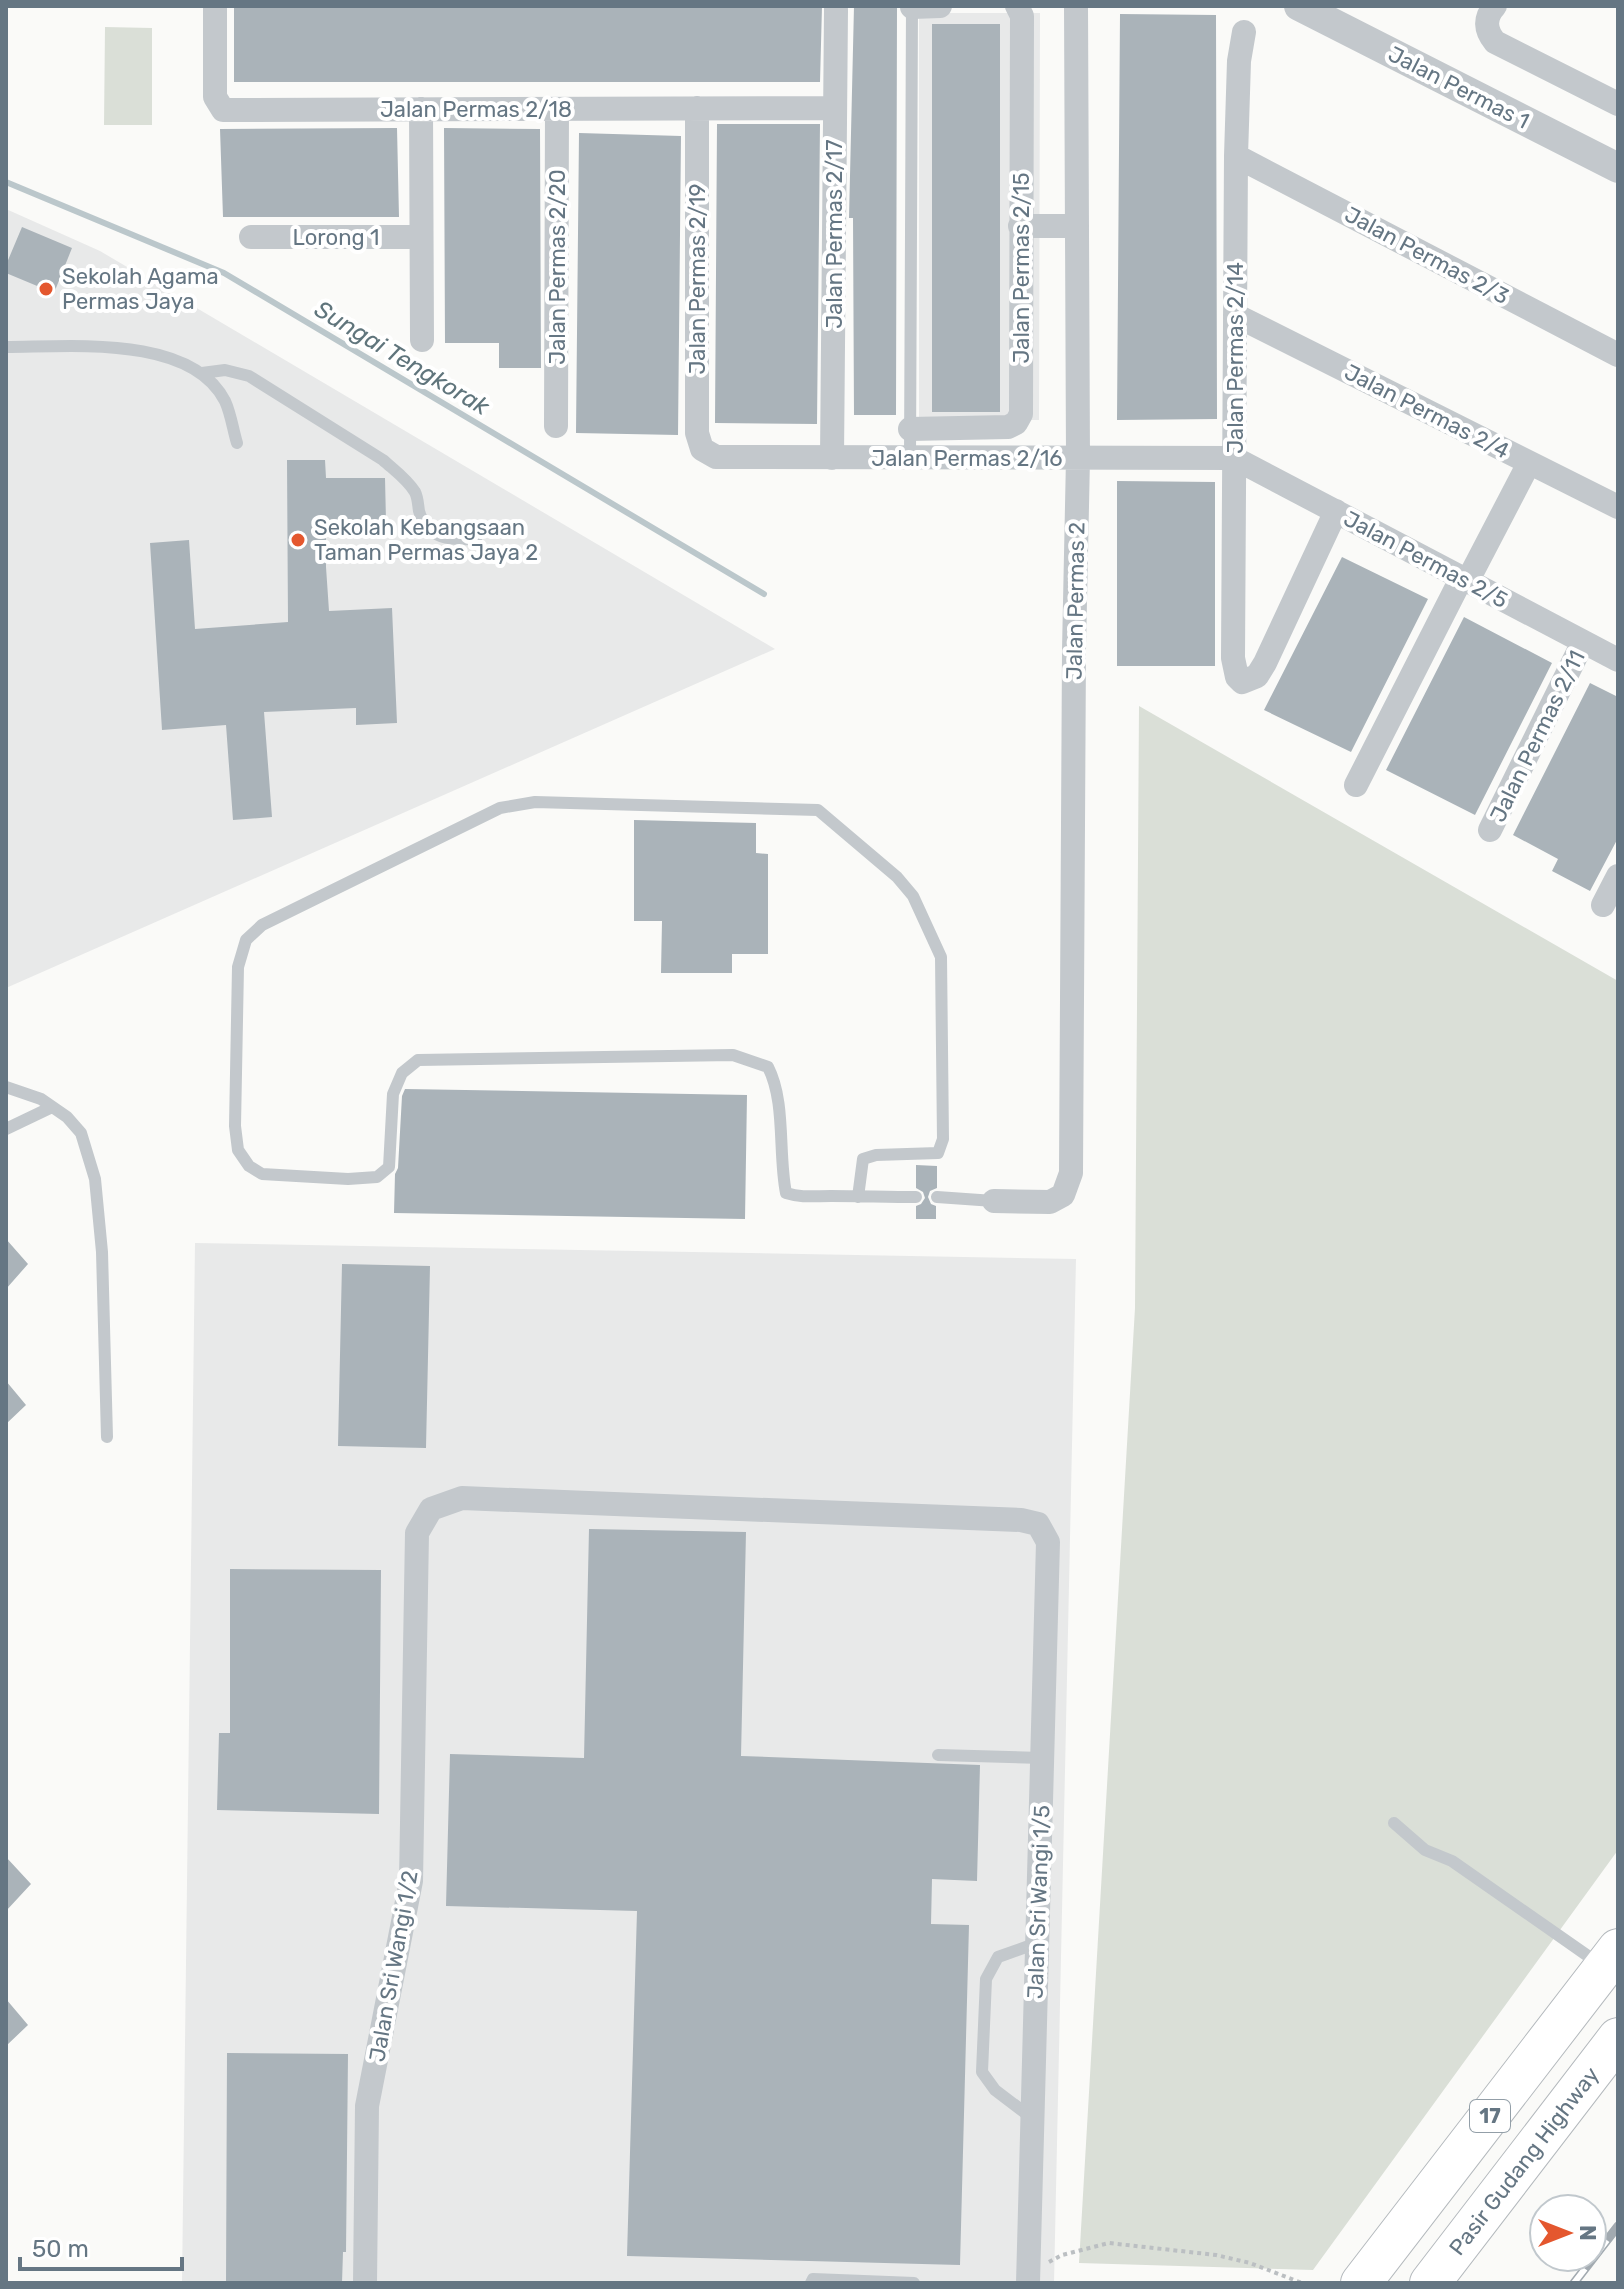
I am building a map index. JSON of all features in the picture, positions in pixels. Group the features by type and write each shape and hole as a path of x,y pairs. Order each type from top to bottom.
{"highway":[{"name":"17","path":"1361,2283 1611,1958"},
{"name":"Pasir Gudang Highway","path":"1430,2283 1618,2038"}],"street":[{"name":"Jalan Permas 2/18","path":"215,6 215,97 223,110 835,108"},
{"path":"912,6 940,6"},
{"name":"Jalan Permas 2/15","path":"910,429 1008,427 1016,423 1021,414 1022,16 1017,6"},
{"name":"Jalan Permas 2","path":"994,1201 1050,1202 1063,1195 1071,1173 1078,458 1076,6"},
{"name":"Jalan Permas 1","path":"1299,6 1618,168"},
{"path":"1493,8 1487,22 1488,33 1495,42 1615,99"},
{"name":"Jalan Permas 2/17","path":"832,458 836,10"},
{"name":"Jalan Permas 2/14","path":"1244,32 1239,61 1236,156 1233,658 1237,677 1242,682 1257,676 1265,663 1336,511"},
{"name":"Jalan Permas 2/19","path":"697,108 697,433 702,449"},
{"path":"421,109 422,340"},
{"name":"Jalan Permas 2/20","path":"556,426 557,109"},
{"name":"Jalan Permas 2/3","path":"1236,156 1618,355"},
{"path":"1020,226 1077,226"},
{"name":"Lorong 1","path":"251,237 421,237"},
{"name":"Jalan Permas 2/4","path":"1235,315 1618,507"},
{"name":"Jalan Permas 2/16","path":"702,449 716,457 1234,458"},
{"name":"Jalan Permas 2/5","path":"1234,458 1618,660"},
{"path":"1356,785 1529,463"},
{"name":"Jalan Permas 2/11","path":"1490,830 1583,642"},
{"path":"1603,905 1618,876"},
{"name":"Jalan Sri Wangi 1/5","path":"431,1509 462,1498 1021,1520 1038,1524 1048,1542 1028,2277"},
{"name":"Jalan Sri Wangi 1/2","path":"365,2283 367,2106 411,1881 417,1533 431,1509"}],"lane":[{"path":"910,458 912,6"},
{"path":"6,347 103,347 180,361 202,373 225,401 237,443"},
{"path":"202,373 225,370 249,376 383,460 416,494 420,515 431,533 449,540 476,539"},
{"path":"858,1197 863,1159 876,1155 938,1153 943,1139 941,957 913,896 905,886 818,810 535,802 500,808 262,925 246,940 238,967 235,1126 238,1150 249,1166 262,1174 348,1179 377,1177 389,1167 393,1094 402,1073 418,1060 733,1055 768,1067 776,1083 786,1193 802,1198 916,1197"},
{"path":"6,1087 41,1099 67,1117 81,1133 95,1179 102,1252 107,1437"},
{"path":"6,1129 52,1107"},
{"path":"937,1197 994,1201"},
{"path":"938,1755 1042,1758"},
{"path":"1394,1823 1425,1850 1452,1861 1611,1958"},
{"path":"1032,2118 995,2090 982,2072 986,1979 998,1957 1037,1943"},
{"path":"811,2283 813,2279 914,2283"}],"path":[{"path":"1028,2277 1062,2255 1109,2243 1216,2255 1250,2263 1302,2283"}],"shaded area":[{"path":"919,13 1040,13 1039,420 919,420"},
{"path":"105,27 152,28 152,125 104,125"},
{"name":"Sekolah Kebangsaan Taman Permas Jaya 2","path":"6,209 100,251 775,649 6,988"},
{"path":"1139,706 1618,981 1618,1850 1313,2270 1079,2263 1135,1308"},
{"path":"195,1243 1076,1259 1054,2283 182,2283"}],"building":[{"path":"234,6 822,6 820,82 234,82"},
{"path":"854,6 897,6 896,415 854,415 853,218 849,218"},
{"path":"1120,14 1216,15 1217,419 1117,420"},
{"path":"932,24 1000,24 1000,412 932,412"},
{"path":"717,124 820,124 817,424 715,423"},
{"path":"397,128 399,217 223,217 220,129"},
{"path":"444,128 540,129 541,368 499,368 499,343 445,343"},
{"path":"579,133 681,136 678,435 576,433"},
{"path":"22,227 72,248 54,293 6,273 6,265"},
{"path":"287,460 325,460 326,478 385,478 386,521 326,521 326,567 329,611 392,608 397,723 356,725 356,708 264,712 272,817 233,820 226,725 162,730 150,543 189,540 195,629 288,622"},
{"path":"1117,481 1215,482 1215,666 1117,666"},
{"path":"1342,557 1428,599 1351,752 1264,710"},
{"path":"1464,617 1552,663 1475,815 1386,770"},
{"path":"1590,683 1618,697 1618,838 1590,891 1552,871 1558,859 1513,835"},
{"path":"634,820 756,823 756,853 768,854 768,954 732,954 732,973 661,973 662,921 634,921"},
{"path":"405,1089 747,1095 745,1219 394,1213 395,1174"},
{"path":"916,1165 937,1166 937,1188 930,1191 928,1197 931,1204 936,1206 936,1219 916,1219 916,1206 925,1198 923,1192 916,1188"},
{"path":"6,1239 28,1264 6,1289"},
{"path":"342,1264 430,1266 426,1448 338,1446"},
{"path":"6,1381 26,1405 6,1424"},
{"path":"589,1529 746,1532 741,1756 980,1765 977,1881 932,1879 931,1924 969,1925 960,2265 627,2256 637,1911 446,1906 450,1754 584,1758"},
{"path":"230,1569 381,1570 379,1814 217,1810 219,1733 230,1733"},
{"path":"6,1857 31,1884 6,1911"},
{"path":"6,1999 28,2025 6,2046"},
{"path":"227,2053 348,2054 346,2252 343,2252 342,2283 226,2283"}],"waterway":[{"name":"Sungai Tengkorak","path":"6,182 224,273 764,594"}],"railway":[{"path":"1574,2283 1618,2226"}],"place":[{"name":"Sekolah Agama Permas Jaya","path":"46,289"},
{"name":"Sekolah Kebangsaan Taman Permas Jaya 2","path":"298,540"}]}
